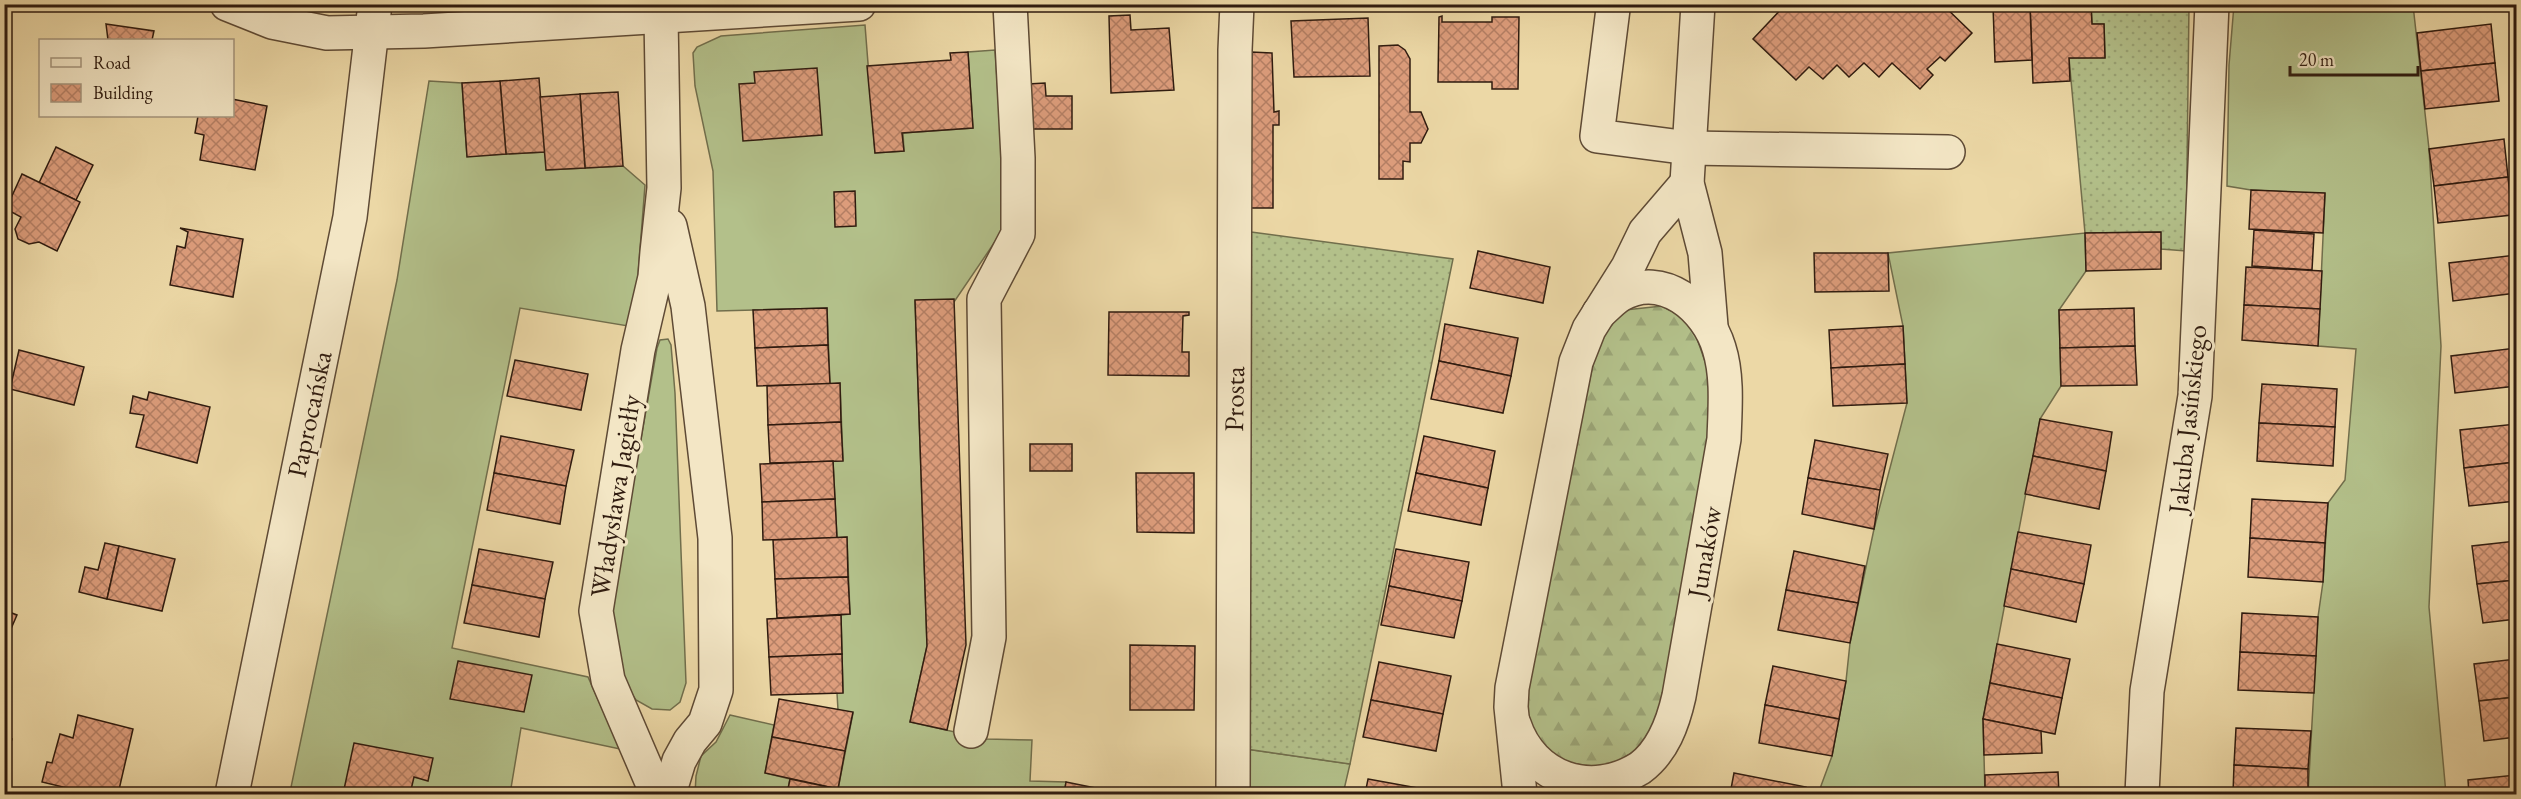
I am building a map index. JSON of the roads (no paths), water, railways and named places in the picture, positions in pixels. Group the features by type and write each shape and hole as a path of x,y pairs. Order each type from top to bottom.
{"street":[{"path":"227,4 272,22 327,33 374,18 424,32 859,4"},
{"path":"971,731 989,637 984,299 1018,234 1018,158 1010,4"},
{"name":"Prosta","path":"1233,795 1234,50 1237,4"},
{"name":"Junaków","path":"1514,724 1522,744 1532,759 1545,770 1564,780 1580,784 1604,783 1618,780 1632,781 1664,739 1674,716 1722,453 1725,418 1723,368 1711,326 1705,254 1687,183 1698,4"},
{"name":"Jakuba Jasińskiego","path":"2142,795 2146,691 2195,396 2212,4"},
{"path":"1613,9 1597,136 1689,148 1948,152"},
{"name":"Władysława Jagiełły","path":"657,795 608,680 596,610 638,350 655,277 664,188 662,17"},
{"name":"Paprocańska","path":"232,795 350,217 374,18"},
{"name":"Junaków","path":"1520,795 1512,688 1568,399 1582,343 1628,267 1645,232 1687,183"},
{"name":"Władysława Jagiełły","path":"664,188 674,251 688,306 715,550 716,690 705,723 690,741 679,761 669,795"},
{"name":"Junaków","path":"1599,313 1622,294 1642,288 1659,288 1688,301 1711,326"}]}
